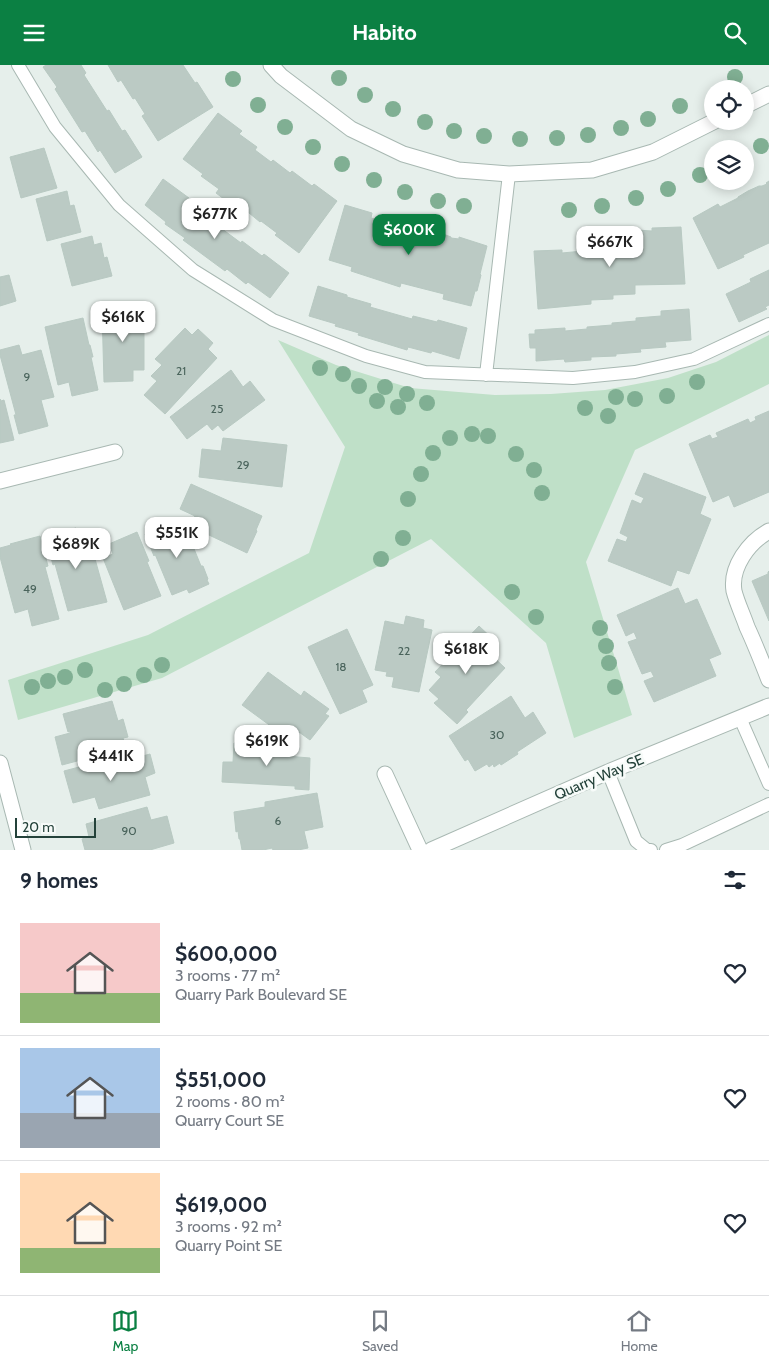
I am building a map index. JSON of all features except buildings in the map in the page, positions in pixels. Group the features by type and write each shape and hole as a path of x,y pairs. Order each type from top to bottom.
{"street":[{"path":"271,65 281,76 351,129 403,154 458,170 509,175 592,170 653,152 704,126"},
{"path":"754,102 769,94"},
{"path":"0,481 115,452"},
{"path":"769,531 752,543 740,559 735,575 734,589 740,609 769,680"},
{"name":"Quarry Way SE","path":"431,850 608,772 769,706"},
{"path":"0,763 23,850"},
{"path":"385,774 420,850"}],"lane":[{"path":"18,65 55,127 119,205 194,270 273,320 366,356 425,372 573,378 635,372 694,359 769,324"},
{"path":"486,375 509,175"},
{"path":"740,718 769,784"},
{"path":"608,772 636,841 647,850 651,850"},
{"path":"666,850 682,845 769,803"}],"green space":[{"path":"769,335 769,384 635,450 586,562 632,715 574,738 546,643 431,539 162,678 18,720 8,680 148,635 309,553 345,447 278,340 336,365 410,388 495,395 551,394 605,390 668,378 716,362"}]}
